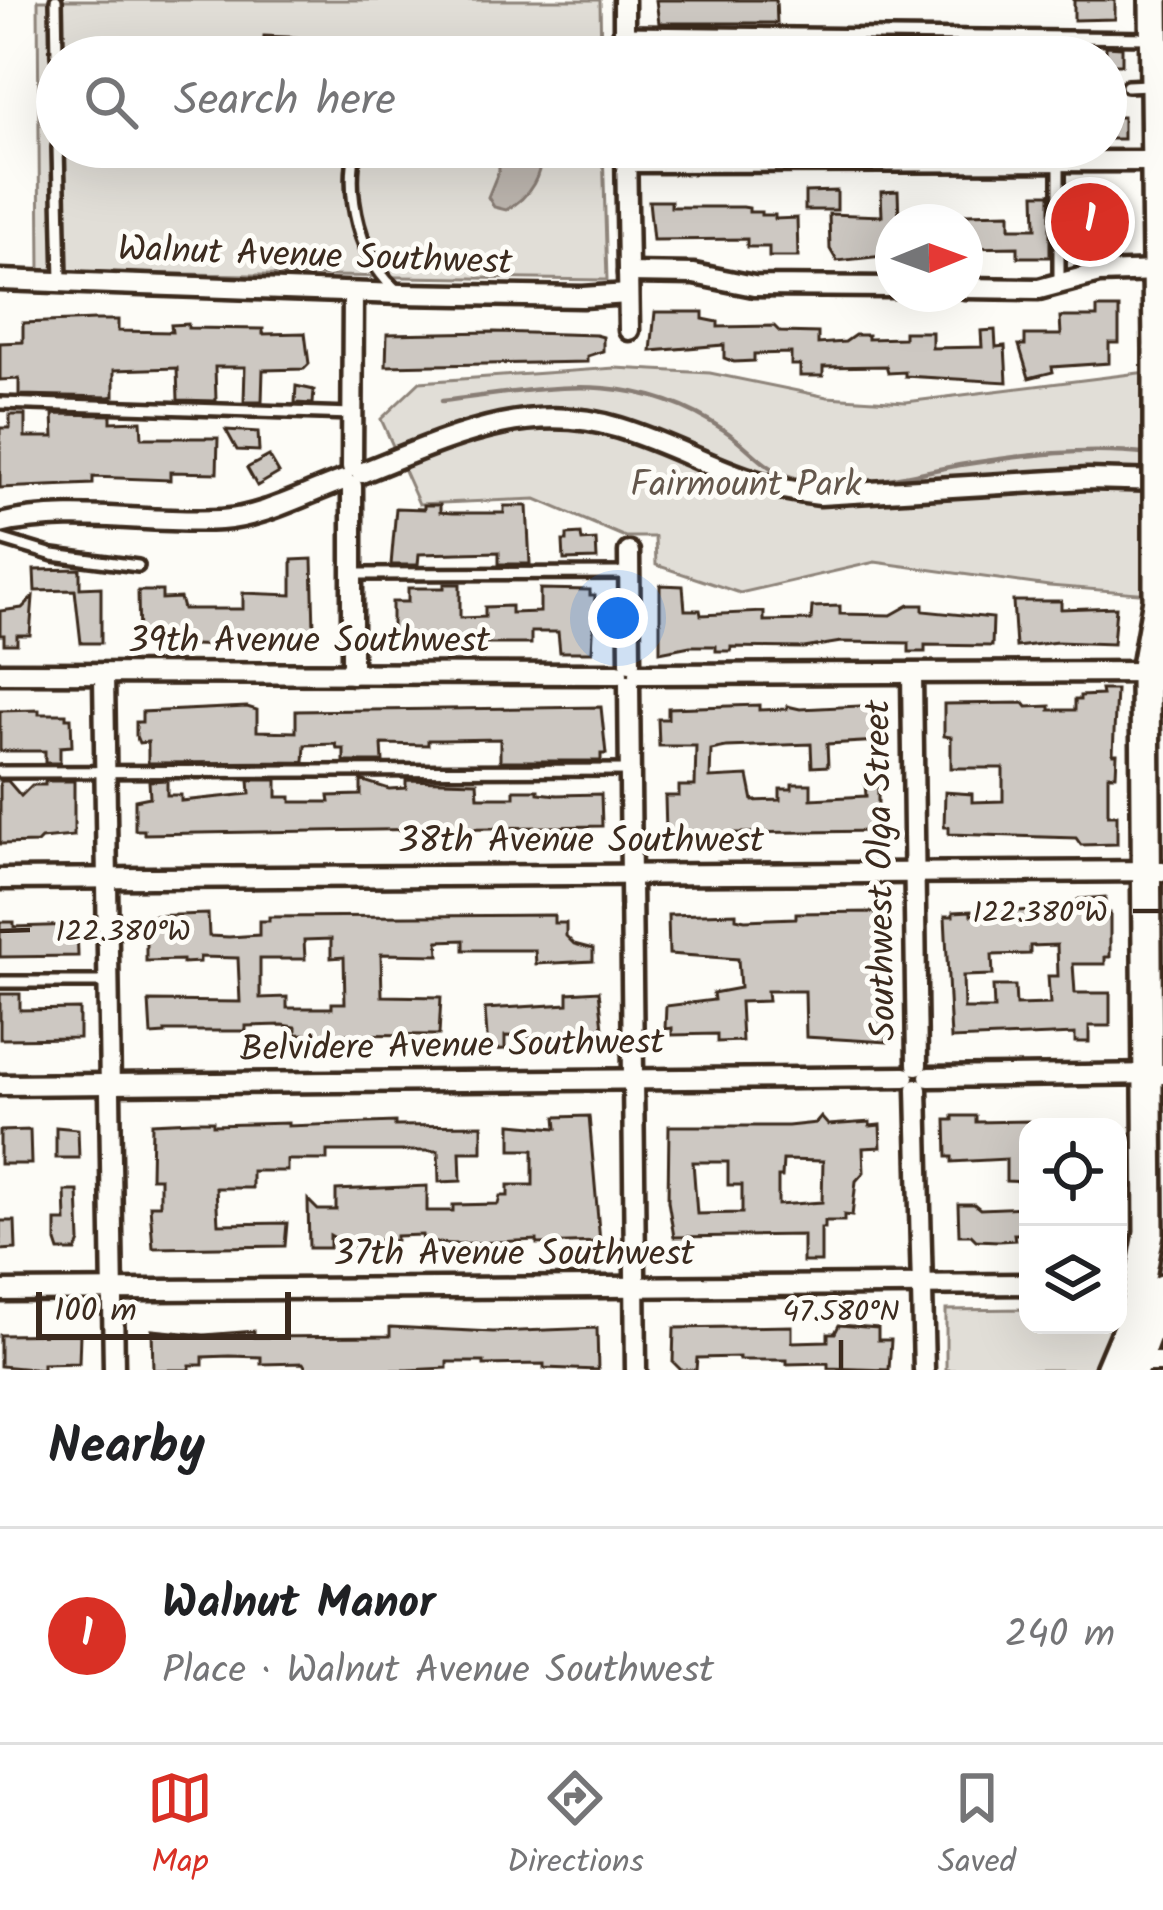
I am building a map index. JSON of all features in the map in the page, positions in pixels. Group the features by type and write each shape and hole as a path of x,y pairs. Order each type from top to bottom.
{"main road":[{"path":"1136,1366 1146,1289 1156,1074 1154,672 1160,161 1141,86 1158,38 1154,0"},
{"path":"1158,599 1163,638"}],"street":[{"path":"623,0 624,36"},
{"path":"1127,161 1160,161"},
{"path":"626,168 629,330"},
{"path":"628,273 694,274 754,286 875,287"},
{"path":"983,288 1059,286 1099,273 1160,286"},
{"name":"Walnut Avenue Southwest","path":"0,280 353,293 628,294"},
{"path":"352,674 353,293"},
{"path":"0,524 79,517 224,520 280,505 476,427 548,417 620,428 737,478 800,493 904,493 1068,480 1163,481"},
{"path":"628,552 636,1370"},
{"name":"39th Avenue Southwest","path":"0,673 1154,672"},
{"name":"Southwest Olga Street","path":"912,674 924,1370"},
{"path":"104,675 114,1370"},
{"name":"38th Avenue Southwest","path":"0,879 1155,872"},
{"name":"Belvidere Avenue Southwest","path":"0,1085 1156,1074"},
{"name":"37th Avenue Southwest","path":"0,1291 1019,1284"}],"lane":[{"path":"56,0 57,36"},
{"path":"624,32 918,36"},
{"path":"1127,38 1158,38"},
{"path":"58,168 61,281"},
{"path":"353,168 363,240 379,271 400,294"},
{"path":"1059,168 1059,286"},
{"path":"0,403 352,414"},
{"path":"0,539 53,555 138,566"},
{"path":"352,574 629,574"},
{"path":"0,772 631,770"},
{"path":"0,982 108,982"}],"green space":[{"path":"38,0 600,0 601,36 38,36"},
{"path":"39,168 604,168 607,280 40,272"},
{"name":"Fairmount Park","path":"615,368 710,373 827,397 906,402 1163,370 1163,595 1049,586 875,562 740,593 656,565 655,537 625,537 536,499 419,504 381,419 420,382"},
{"path":"1019,1309 1019,1334 1112,1334 1096,1370 946,1370 946,1310"}],"shaded area":[{"path":"539,168 534,184 506,210 494,207 488,197 499,170"}],"building":[{"path":"656,0 776,0 777,23 659,23"},
{"path":"1074,0 1115,0 1115,19 1074,20"},
{"path":"837,191 837,210 805,210 805,192"},
{"path":"898,191 898,204 882,204 881,192"},
{"path":"1035,194 1050,194 1050,257 1018,257 1018,247 983,248 983,214 1010,213 1010,228 1036,228"},
{"path":"1068,196 1115,196 1115,249 1081,249 1081,257 1068,257"},
{"path":"649,201 671,201 671,207 743,207 775,215 775,219 797,218 798,257 769,257 769,247 747,247 747,239 653,240"},
{"path":"829,214 875,216 875,257 837,261 830,249"},
{"path":"1097,308 1119,308 1119,343 1109,343 1109,363 1052,367 1053,372 1029,378 1019,345 1025,345 1025,335 1061,335 1060,317 1097,317"},
{"path":"655,312 703,312 703,319 718,322 718,327 774,326 780,332 818,333 818,344 845,342 855,335 904,338 904,332 932,332 932,348 982,347 981,331 995,330 996,347 1005,346 1007,382 905,376 905,372 888,373 886,366 823,367 823,376 800,376 800,365 791,365 791,353 754,354 754,361 734,362 724,358 724,345 651,351"},
{"path":"118,320 118,331 172,332 171,325 188,324 188,328 263,329 263,334 305,333 309,364 304,369 263,370 262,402 244,402 245,367 215,367 216,401 178,400 177,368 114,370 114,396 110,397 19,395 19,379 0,380 0,343 23,342 23,323"},
{"path":"387,334 596,335 603,337 603,351 587,356 587,362 386,366"},
{"path":"296,386 314,390 313,404 295,403"},
{"path":"53,414 111,415 111,422 141,421 142,438 218,438 217,473 170,472 170,480 93,477 93,484 0,488 0,428 10,428 10,415 25,415 25,437 54,437"},
{"path":"226,430 258,432 259,451 237,450"},
{"path":"269,456 279,473 257,486 247,468"},
{"path":"424,505 440,505 440,512 452,513 504,513 504,506 527,506 530,564 499,564 499,552 419,554 418,565 391,565 396,508 424,509"},
{"path":"581,534 582,541 596,540 597,559 564,560 563,541 567,535"},
{"path":"312,559 314,629 313,639 305,639 305,644 279,648 139,643 138,591 162,591 162,599 180,598 183,609 243,609 243,593 292,595 292,560"},
{"path":"80,569 80,588 101,587 101,643 81,643 75,590 35,591 34,570"},
{"path":"444,584 460,584 460,618 485,617 485,607 511,606 511,613 540,612 540,589 590,590 595,595 592,652 560,652 558,632 531,632 531,644 392,644 392,602 408,602 408,588 444,588"},
{"path":"660,585 683,586 685,610 700,610 701,615 764,612 764,621 811,620 812,607 840,606 840,614 891,615 909,605 923,605 923,611 993,618 992,646 925,645 925,652 909,652 909,643 841,642 804,648 731,647 731,651 690,646 660,652"},
{"path":"33,597 30,635 17,635 17,644 4,644 0,611 22,608"},
{"path":"1013,601 1061,601 1061,609 1116,607 1113,644 1057,642 1016,647"},
{"path":"1101,690 1116,690 1116,775 1108,775 1108,815 1117,815 1117,844 949,834 949,827 944,827 945,792 972,794 972,802 1003,801 1003,768 951,768 944,704 1024,703 1075,710 1080,696 1102,695"},
{"path":"759,705 759,710 879,705 880,741 827,744 828,766 812,767 811,744 726,747 711,750 710,778 748,776 753,801 780,800 780,789 811,784 811,799 866,796 864,772 886,771 887,786 878,786 878,831 666,834 665,796 679,796 679,786 695,786 696,746 659,746 658,719 668,719 668,708"},
{"path":"601,707 606,754 601,754 601,761 500,761 500,739 428,740 428,745 382,744 383,762 344,762 344,749 337,749 336,744 305,745 304,762 148,763 148,742 139,743 136,736 142,712 257,710 257,731 296,732 296,711"},
{"path":"39,710 39,714 71,718 72,746 60,747 60,763 45,763 45,751 0,751 0,711"},
{"path":"167,780 167,795 181,795 181,801 250,794 249,780 277,780 277,797 291,797 291,802 330,802 329,796 361,795 361,780 389,789 406,788 406,780 477,782 478,797 514,797 514,790 601,794 602,826 144,834 144,830 135,830 135,800 150,797 149,781"},
{"path":"0,781 8,781 21,796 45,781 74,781 74,836 0,844"},
{"path":"1105,897 1105,913 1110,913 1110,957 1105,957 1105,964 1073,964 1075,993 1110,993 1110,1026 1089,1026 1089,1042 1075,1042 1075,1034 951,1039 945,916 1067,907 1079,899","holes":["1057,945 1058,976 1048,976 1050,1004 1016,1005 1015,986 993,986 994,1009 964,1009 963,976 993,975 992,955 1030,954 1030,946"]},
{"path":"736,913 736,918 745,920 796,918 796,913 886,916 883,1023 887,1023 887,1042 806,1037 805,991 767,991 768,1001 740,1002 742,1041 717,1042 717,1034 672,1035 672,1028 665,1029 666,1006 714,1000 713,993 740,988 738,959 669,954 668,915"},
{"path":"208,914 209,936 229,937 259,935 259,921 269,921 269,917 554,915 554,923 566,923 566,936 574,944 593,949 593,961 536,964 535,950 464,950 464,940 438,941 439,955 381,954 382,996 441,997 439,1035 296,1034 296,1027 283,1025 151,1035 149,1001 240,1002 238,958 146,961 146,916","holes":["331,939 331,958 344,957 345,1003 332,1003 332,1008 287,1008 287,997 260,998 260,959 305,959 304,940"]},
{"path":"0,922 14,922 14,927 77,925 78,956 0,957"},
{"path":"599,991 603,1028 582,1029 583,1037 505,1036 505,1049 488,1050 485,1009 568,1004 568,993"},
{"path":"0,994 20,994 20,1010 79,1009 79,1038 0,1039"},
{"path":"589,1116 600,1242 453,1244 423,1242 422,1235 356,1241 351,1247 330,1235 330,1248 309,1248 308,1200 318,1210 336,1210 336,1190 427,1186 427,1211 498,1204 500,1196 508,1196 508,1185 533,1185 533,1150 511,1150 511,1124 557,1128 556,1117"},
{"path":"953,1116 976,1116 976,1122 1019,1121 1019,1182 1006,1181 1006,1159 952,1162 947,1157 946,1120"},
{"path":"821,1117 828,1125 880,1125 881,1147 863,1148 864,1172 856,1181 852,1216 825,1221 821,1228 821,1262 803,1262 803,1235 674,1237 668,1201 669,1126 816,1123","holes":["783,1160 823,1161 822,1202 778,1205","693,1162 728,1162 728,1185 742,1185 742,1213 697,1214"]},
{"path":"213,1121 213,1125 482,1125 482,1152 460,1152 461,1181 439,1182 438,1151 327,1151 327,1160 287,1160 287,1171 252,1171 252,1188 216,1188 218,1224 287,1223 285,1246 153,1248 150,1205 160,1205 160,1178 151,1178 152,1123"},
{"path":"56,1127 78,1129 79,1158 56,1158"},
{"path":"30,1130 31,1164 0,1164 0,1131"},
{"path":"65,1191 78,1191 80,1242 76,1251 59,1251 56,1242 56,1221 66,1221"},
{"path":"958,1204 980,1209 1019,1207 1015,1240 959,1235"},
{"path":"0,1221 15,1221 16,1249 0,1250"},
{"path":"839,1325 878,1328 878,1340 891,1340 889,1370 739,1357 697,1358 696,1370 681,1370 673,1362 674,1328 792,1326 792,1342 828,1341 828,1333 835,1333"},
{"path":"390,1327 493,1332 597,1328 598,1370 447,1362 447,1368 307,1370 303,1363 261,1364 261,1357 229,1356 203,1357 203,1365 190,1365 190,1370 153,1370 152,1330 204,1335 254,1331 254,1337 390,1336"},
{"path":"80,1334 79,1363 43,1364 43,1370 0,1366 0,1335"}],"waterway":[{"path":"442,401 587,387 656,397 724,430 780,473 827,483 865,482 1055,453 1150,455"}],"place":[{"name":"Walnut Manor","path":"1090,222"}]}
